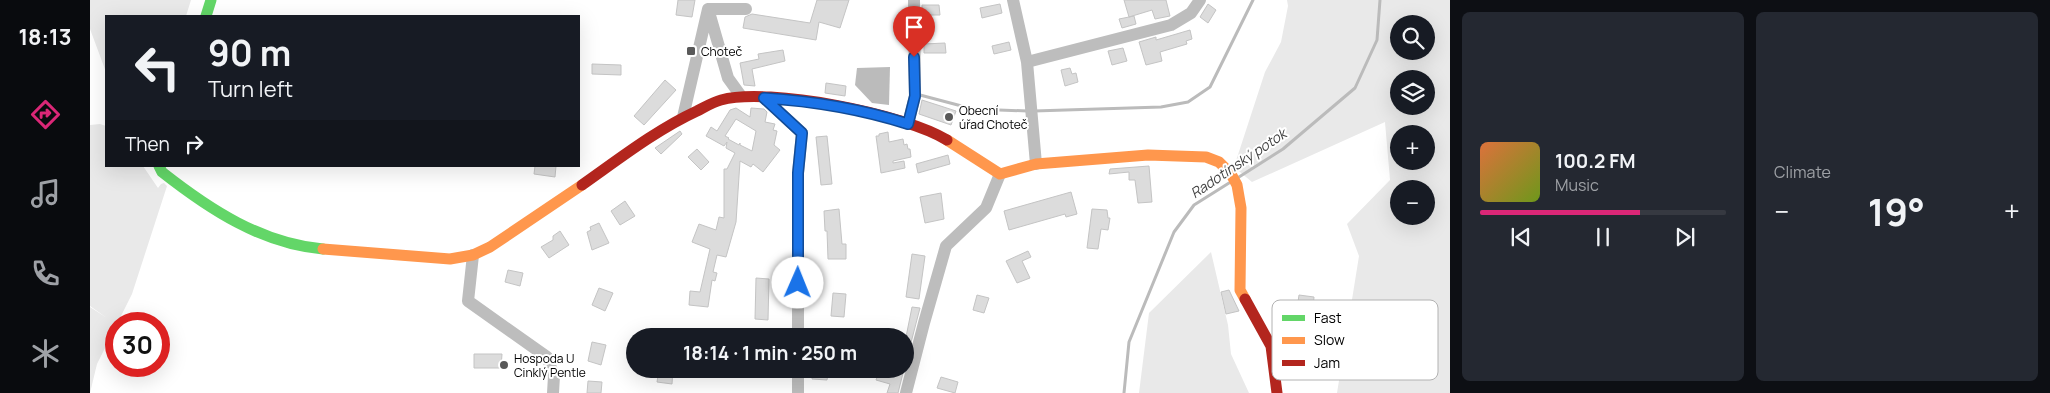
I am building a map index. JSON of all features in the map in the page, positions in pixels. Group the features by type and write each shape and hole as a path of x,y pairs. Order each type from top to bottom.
{"street":[{"path":"206,15 211,0"},
{"path":"908,124 915,96 914,0"},
{"path":"1013,0 1027,62 1036,164"},
{"path":"1027,62 1171,25 1191,13 1200,0"},
{"path":"708,9 746,9"},
{"path":"708,9 728,78 741,96"},
{"path":"683,117 708,9"},
{"path":"160,167 162,172 198,200 253,231 288,243 313,248 450,259 473,255 490,247 675,121 720,100 741,96 796,100 872,112 932,132 1000,174 1036,164 1148,155 1206,157 1219,162 1231,174 1237,185 1241,208 1240,290 1271,346 1272,352"},
{"path":"764,98 802,133 798,173 798,328"},
{"path":"906,393 946,246 986,208 1000,174"},
{"path":"473,255 468,301 547,357 554,376 553,393"},
{"path":"798,378 798,393"},
{"path":"1276,380 1277,393"}],"shaded area":[{"path":"90,0 191,0 186,15 105,15 105,69 90,29"},
{"path":"1287,0 1450,0 1450,393 1337,393 1339,380 1438,380 1438,300 1352,300 1359,256 1347,224 1390,180 1385,122 1252,182 1234,167 1265,72 1281,42 1288,6"},
{"path":"890,67 889,105 872,103 855,85 857,68"},
{"path":"100,124 105,126 105,167 144,167 158,188 164,183 167,186 132,294 123,312 105,312 105,317 90,306 90,125"},
{"path":"1211,252 1228,325 1231,354 1249,393 1139,393 1149,313"},
{"path":"90,307 105,317 105,348 97,364 90,393"}],"building":[{"path":"678,0 695,0 692,17 676,15"},
{"path":"817,0 849,0 840,28 819,22 816,40 743,28 745,17 752,14 810,23"},
{"path":"1124,0 1166,0 1170,16 1155,19 1152,10 1129,17"},
{"path":"1000,4 1002,13 982,18 980,8"},
{"path":"1208,4 1216,10 1208,23 1200,17"},
{"path":"922,5 939,5 940,15 922,15"},
{"path":"1134,16 1136,24 1122,28 1119,19"},
{"path":"1190,30 1192,39 1186,41 1187,44 1160,52 1162,61 1146,65 1139,42 1156,37 1156,40"},
{"path":"1009,42 1011,50 994,54 992,46"},
{"path":"945,43 946,53 924,53 924,44"},
{"path":"1123,48 1127,61 1112,65 1108,51"},
{"path":"783,50 785,61 752,69 755,86 744,85 740,63 759,59 758,54"},
{"path":"592,64 621,65 621,75 592,74"},
{"path":"1070,68 1072,74 1076,73 1078,82 1065,86 1061,70"},
{"path":"665,80 676,90 644,125 634,116"},
{"path":"826,83 846,86 845,96 825,93"},
{"path":"922,100 956,111 951,125 919,114"},
{"path":"736,108 750,117 751,108 764,109 767,112 765,122 775,124 773,130 777,131 774,145 780,150 763,172 753,164 751,167 740,161 736,222 726,257 717,255 713,272 717,273 715,281 712,280 708,307 689,305 690,291 700,292 710,249 692,242 699,224 716,230 719,217 724,218 724,169 727,169 735,153 726,148 727,142 724,146 706,136 711,127 717,131 730,110","holes":["736,119 756,131 752,151 725,136"]},
{"path":"680,131 682,134 661,154 655,148"},
{"path":"888,132 889,142 903,139 904,145 907,144 908,149 910,149 911,157 893,161 893,163 904,161 905,168 881,173 876,136"},
{"path":"827,136 832,184 821,185 816,137"},
{"path":"697,149 709,162 701,170 688,157"},
{"path":"948,155 950,164 918,173 916,164"},
{"path":"1149,166 1152,202 1138,203 1135,180 1129,180 1129,172 1109,174 1110,169"},
{"path":"535,167 556,167 555,177 534,174"},
{"path":"1071,192 1077,214 1066,217 1065,214 1009,230 1004,211"},
{"path":"941,193 944,219 925,223 920,197"},
{"path":"625,201 635,216 620,225 611,211"},
{"path":"839,209 842,244 846,244 846,259 828,259 824,211"},
{"path":"1092,209 1107,210 1108,218 1110,218 1108,230 1101,229 1098,249 1087,248"},
{"path":"599,223 609,243 592,250 587,232 591,230 590,227"},
{"path":"560,231 569,245 549,258 541,247 553,240 553,236"},
{"path":"1028,251 1031,257 1022,261 1030,278 1017,283 1006,261"},
{"path":"912,254 925,256 919,299 906,297"},
{"path":"508,270 523,273 520,286 505,282"},
{"path":"756,278 769,279 768,320 755,319"},
{"path":"599,288 613,293 605,311 592,305"},
{"path":"1229,290 1239,311 1226,314 1221,292"},
{"path":"833,293 846,294 844,317 831,316"},
{"path":"977,295 989,298 984,313 973,310"},
{"path":"1299,295 1314,297 1314,300 1298,300"},
{"path":"912,307 920,308 914,331 914,328 908,328"},
{"path":"592,342 606,345 601,365 588,361"},
{"path":"474,354 502,354 501,368 474,368"},
{"path":"941,377 958,382 955,393 937,388"},
{"path":"658,378 672,378 672,384 657,382"},
{"path":"812,378 827,378 827,380"},
{"path":"877,378 902,378 898,393 887,393 890,384 876,380"},
{"path":"588,381 602,382 601,393 587,393"}],"waterway":[{"path":"1034,111 1161,107 1188,102 1210,87 1253,0"},
{"name":"Radotínský potok","path":"1239,177 1283,149 1355,88 1377,40 1380,0"},
{"path":"920,95 973,109 1028,111"},
{"name":"Radotínský potok","path":"1124,393 1129,342 1174,232 1194,205 1229,183"}],"traffic: fast":[{"path":"206,15 211,0"},
{"path":"160,167 162,172 198,199 237,222 279,240 300,246 323,249"}],"traffic: slow":[{"path":"947,140 1000,174 1036,164 1148,155 1206,157 1219,162 1231,174 1237,185 1241,208 1240,290 1245,299"},
{"path":"323,249 450,259 473,255 490,247 582,185"}],"traffic: jam":[{"path":"582,185 667,127 718,101 743,97 803,100 870,112 927,130 947,140"},
{"path":"1245,299 1271,346 1272,354"},
{"path":"1275,380 1277,393"}],"place":[{"name":"Choteč","path":"691,51"},
{"name":"Obecní úřad Choteč","path":"949,117"},
{"name":"Hospoda U Cinklý Pentle","path":"504,365"}],"route":[{"path":"798,283 798,173 802,133 764,98 796,100 872,112 908,124 915,96 914,57"}]}
